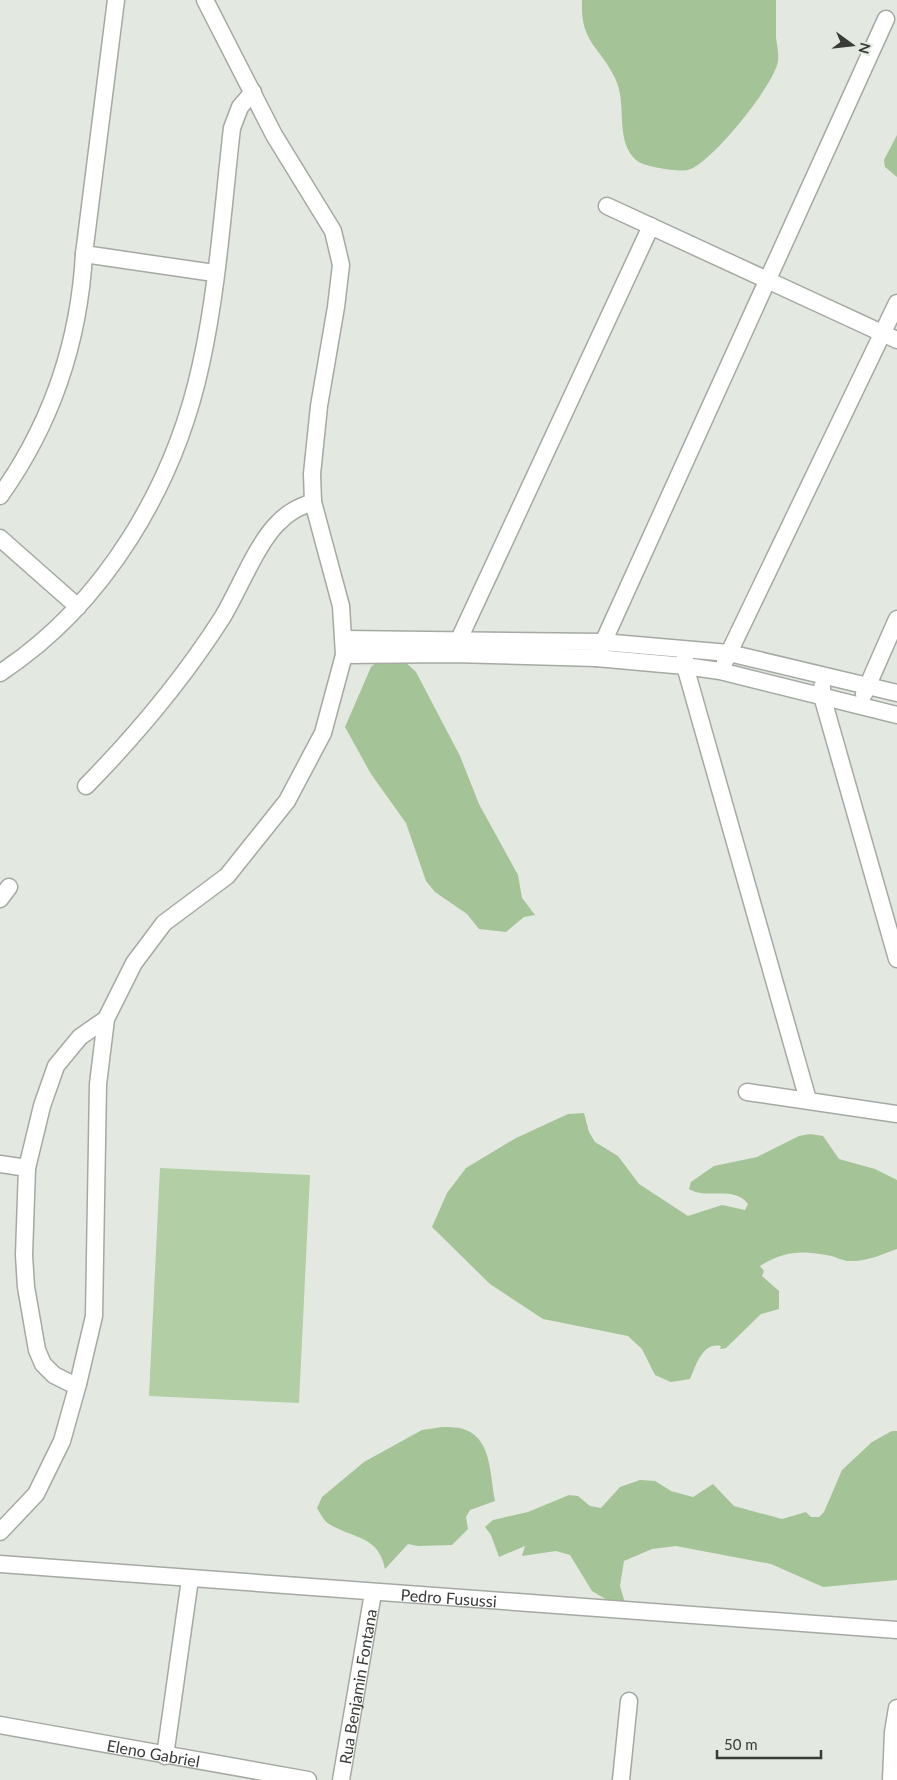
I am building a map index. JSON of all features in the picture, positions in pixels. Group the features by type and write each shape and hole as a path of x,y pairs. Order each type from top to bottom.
{"street":[{"path":"0,496 44,423 62,378 78,312 116,0"},
{"path":"0,1532 36,1494 62,1441 94,1316 98,1084 106,1019 134,963 164,923 227,876 287,801 323,733 344,647 341,606 313,502 312,474 319,406 336,307 341,265 332,231 274,135 205,0"},
{"path":"596,658 766,279 886,19"},
{"path":"0,673 20,660 78,607 100,581 138,523 170,462 182,430 201,365 232,128 240,108 253,92"},
{"path":"607,206 890,337"},
{"path":"456,647 651,226"},
{"path":"84,254 214,273"},
{"path":"720,671 890,337 897,302"},
{"path":"86,786 117,755 174,688 223,616 276,524 294,509 313,502"},
{"path":"0,538 78,607"},
{"path":"858,706 897,618"},
{"path":"344,647 456,647 602,642 729,653 897,693"},
{"path":"456,647 685,666 720,671 897,715"},
{"path":"684,649 685,666 808,1100"},
{"path":"823,675 822,696 897,959"},
{"path":"78,1384 61,1380 54,1375 43,1364 37,1350 30,1311 24,1255 27,1168 42,1106 56,1066 80,1037 106,1019"},
{"path":"747,1092 897,1114"},
{"path":"0,1164 27,1168"},
{"name":"Pedro Fusussi","path":"0,1564 372,1593 897,1630"},
{"path":"165,1756 190,1579"},
{"name":"Rua Benjamin Fontana","path":"341,1780 372,1593"},
{"path":"622,1780 629,1701"},
{"path":"890,1780 893,1732 897,1708"},
{"name":"Eleno Gabriel","path":"0,1725 165,1756 308,1780"}],"green space":[{"path":"582,0 776,0 778,61 766,87 754,104 726,139 698,165 688,170 669,170 646,165 636,160 629,152 625,142 619,88 609,67 587,35 582,14"},
{"path":"897,135 897,177 885,167 884,160"},
{"path":"391,649 416,672 460,756 479,804 518,875 522,898 535,915 524,917 506,932 479,929 467,914 435,892 426,881 406,823 371,774 345,727 371,667"},
{"path":"584,1113 589,1132 595,1142 618,1156 639,1184 688,1216 722,1205 745,1210 748,1204 742,1198 735,1195 696,1192 689,1189 691,1182 714,1166 757,1157 799,1136 810,1134 823,1136 839,1159 875,1169 897,1180 897,1249 870,1259 858,1261 846,1261 817,1253 792,1253 768,1261 760,1266 764,1271 762,1276 779,1291 779,1309 761,1314 726,1348 720,1349 721,1346 714,1346 704,1351 690,1379 671,1382 655,1375 642,1349 628,1336 543,1319 490,1284 432,1227 447,1193 466,1168 516,1138 568,1114"},
{"path":"160,1168 310,1175 299,1403 149,1396"},
{"path":"442,1427 466,1430 475,1435 481,1442 488,1460 495,1501 470,1510 466,1517 468,1529 452,1545 418,1546 408,1544 385,1569 382,1558 377,1550 363,1539 329,1524 317,1508 322,1497 364,1462 422,1430"},
{"path":"892,1431 897,1431 897,1580 823,1587 771,1564 676,1546 652,1549 624,1561 620,1586 625,1603 617,1606 592,1591 570,1555 556,1551 522,1556 525,1546 499,1557 491,1535 485,1527 493,1520 528,1512 569,1495 578,1496 590,1506 601,1508 620,1487 640,1480 655,1481 671,1491 693,1497 713,1484 734,1506 782,1519 806,1512 811,1517 819,1517 824,1512 842,1470 872,1442"}]}
